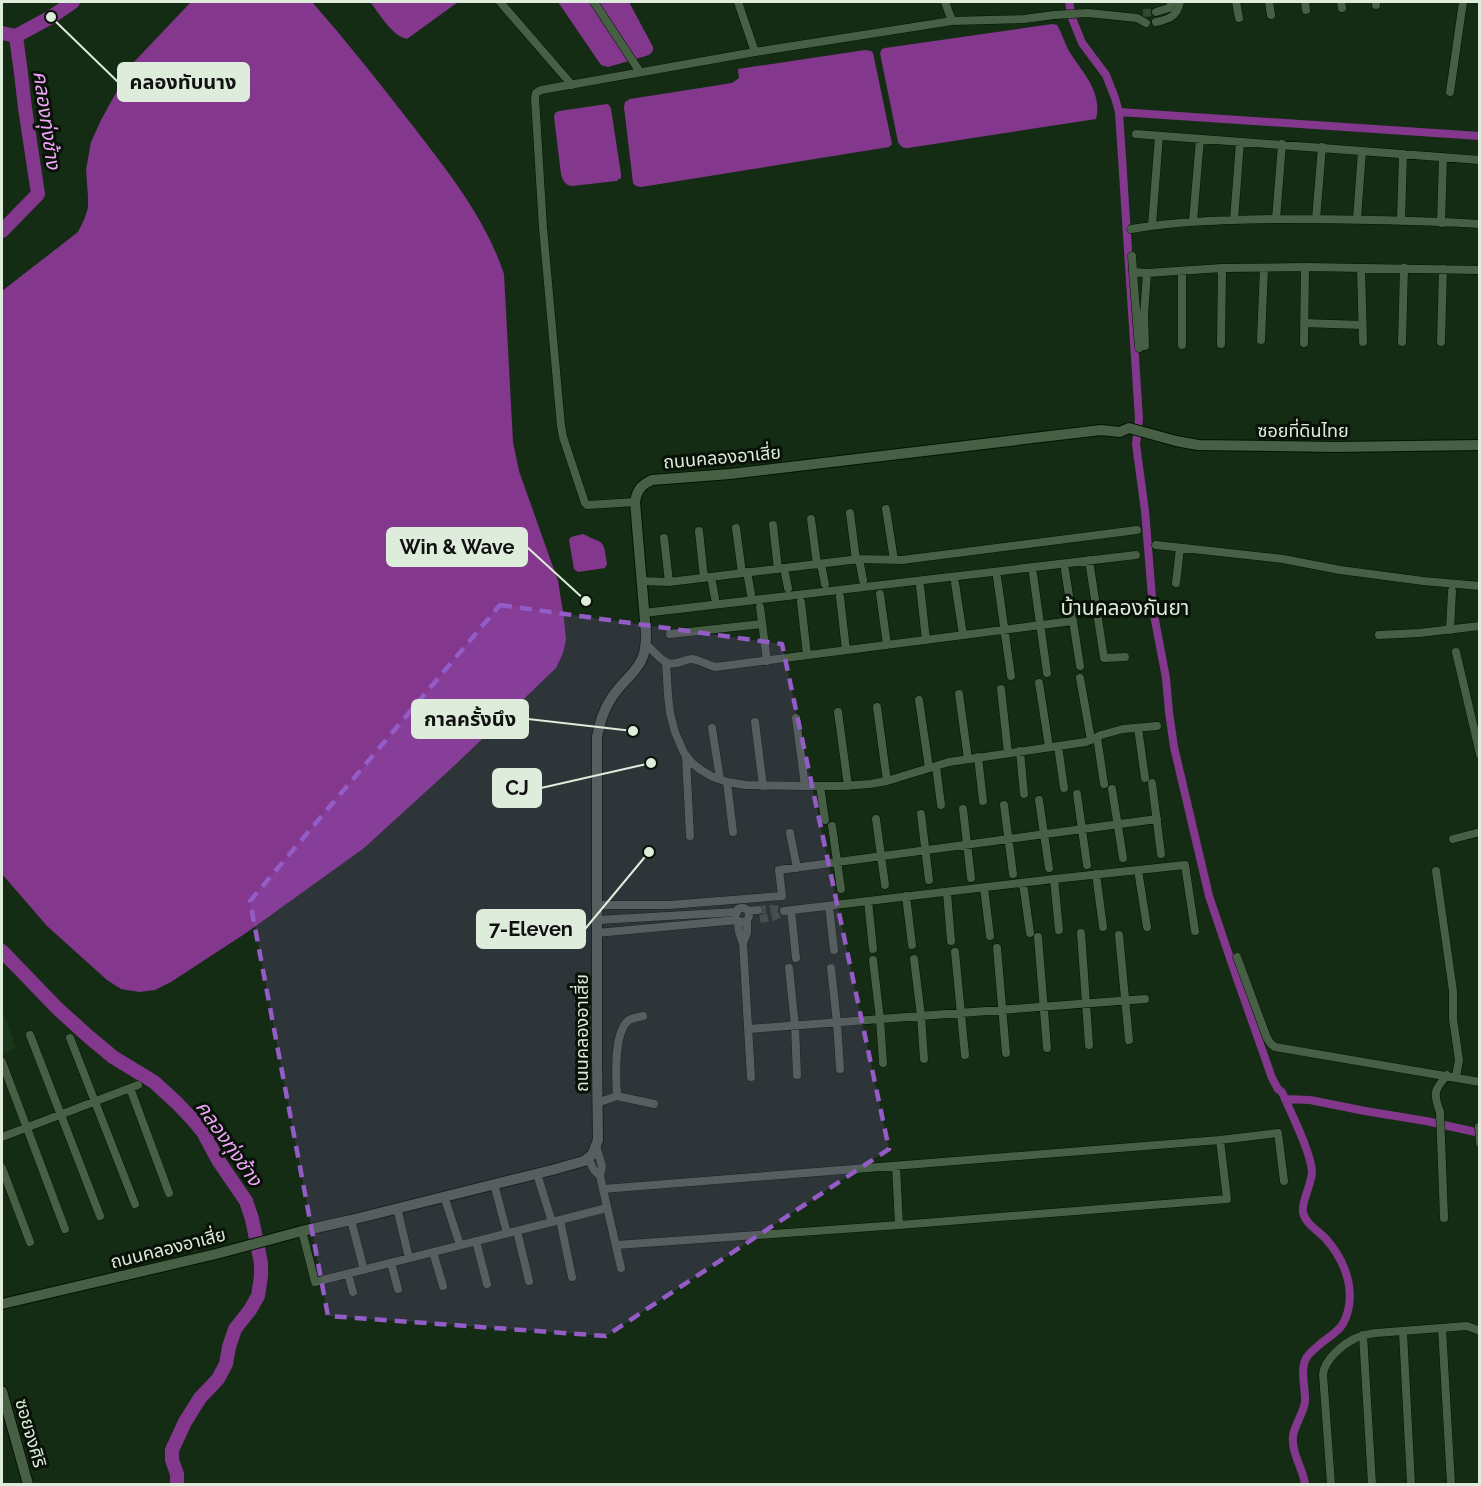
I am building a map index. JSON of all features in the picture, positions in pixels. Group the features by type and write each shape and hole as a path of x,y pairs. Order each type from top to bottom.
{"street":[{"path":"500,2 572,84"},
{"path":"594,2 640,72"},
{"path":"738,2 755,52"},
{"path":"945,2 952,21"},
{"path":"1156,12 1169,8 1172,2"},
{"path":"1156,22 1168,20 1173,16 1180,2"},
{"path":"1236,2 1239,18"},
{"path":"1269,2 1271,15"},
{"path":"1450,92 1463,2"},
{"path":"635,502 587,505 563,437 543,228 536,93 572,84 755,52 952,21 1024,19 1088,13 1140,15 1146,23"},
{"path":"1136,134 1479,160"},
{"path":"1152,225 1159,136"},
{"path":"1193,221 1200,139"},
{"path":"1234,220 1239,142"},
{"path":"1276,219 1282,144"},
{"path":"1316,219 1322,147"},
{"path":"1357,219 1362,151"},
{"path":"1401,220 1403,154"},
{"path":"1441,223 1443,157"},
{"path":"1131,229 1193,221 1276,219 1401,220 1479,224"},
{"path":"1132,256 1142,347 1147,273"},
{"path":"1133,272 1264,267 1479,270"},
{"path":"1262,340 1264,267"},
{"path":"1304,343 1305,267"},
{"path":"1221,344 1222,268"},
{"path":"1361,268 1363,342"},
{"path":"1402,342 1404,268"},
{"path":"1442,342 1443,269"},
{"path":"1182,271 1182,345"},
{"path":"1304,323 1362,325"},
{"name":"ถนนคลองอาเสี่ย","path":"596,1146 598,1140 597,737 605,709 612,697 642,662 646,645 635,502 638,490 652,480 741,473 1101,430 1120,432 1129,428"},
{"name":"ซอยที่ดินไทย","path":"1129,428 1198,445 1479,446"},
{"path":"886,509 894,560"},
{"path":"850,513 857,559 863,580"},
{"path":"811,519 825,584"},
{"path":"773,525 781,568 788,588"},
{"path":"736,528 751,594"},
{"path":"641,581 669,582 857,559 902,560 1137,530"},
{"path":"699,531 708,577 715,598"},
{"path":"664,538 669,582"},
{"path":"1156,545 1283,559 1340,570 1479,586"},
{"path":"1176,583 1180,548"},
{"path":"644,613 1136,555"},
{"path":"1089,560 1104,658 1125,657"},
{"path":"1065,570 1080,666"},
{"path":"1033,574 1047,673"},
{"path":"997,577 1011,676"},
{"path":"955,583 963,635"},
{"path":"920,586 926,640"},
{"path":"1450,630 1452,591"},
{"path":"880,594 887,645"},
{"path":"840,597 846,651"},
{"path":"801,602 807,656"},
{"path":"760,607 767,661"},
{"path":"646,645 653,648 666,662 673,664 692,659 715,667 1073,621"},
{"path":"669,634 762,624"},
{"path":"1379,635 1479,626"},
{"path":"1456,652 1479,754"},
{"path":"666,662 670,712 675,732 686,755 701,770 723,781 746,785 848,786 887,781 949,762 1086,742 1124,729 1157,726"},
{"path":"1080,678 1104,784"},
{"path":"1039,683 1049,747"},
{"path":"1001,689 1008,753"},
{"path":"960,694 968,759"},
{"path":"919,700 941,805"},
{"path":"877,707 887,781"},
{"path":"838,712 848,786"},
{"path":"796,718 805,786"},
{"path":"755,722 764,786"},
{"path":"712,728 733,832"},
{"path":"1138,728 1157,819 1161,854"},
{"path":"1058,746 1064,788"},
{"path":"1020,751 1024,794"},
{"path":"686,755 690,836"},
{"path":"978,757 983,801"},
{"path":"820,786 825,820"},
{"path":"1112,789 1123,858"},
{"path":"1077,794 1087,866"},
{"path":"1039,800 1050,868"},
{"path":"1004,805 1013,874"},
{"path":"963,809 971,878"},
{"path":"921,814 929,880"},
{"path":"876,819 885,885"},
{"path":"597,905 669,905 782,896 779,870 1157,819"},
{"path":"832,826 841,889"},
{"path":"1453,839 1479,832"},
{"path":"790,833 797,868"},
{"path":"796,958 788,911 1185,864 1195,931"},
{"path":"1138,870 1147,927"},
{"path":"1436,871 1453,991 1453,1019 1459,1060 1452,1076 1438,1086 1435,1095 1440,1112 1444,1218"},
{"path":"1096,874 1103,927"},
{"path":"1054,879 1059,930"},
{"path":"1023,883 1029,933"},
{"path":"984,888 990,936"},
{"path":"947,891 951,941"},
{"path":"906,896 912,945"},
{"path":"868,901 873,949"},
{"path":"829,906 834,950"},
{"path":"597,933 743,917 758,910"},
{"path":"598,920 743,917 760,919"},
{"path":"743,917 747,933 743,943 751,1077"},
{"path":"1081,933 1089,1045"},
{"path":"1119,935 1129,1040"},
{"path":"1038,937 1047,1048"},
{"path":"997,948 1006,1053"},
{"path":"955,952 966,1055"},
{"path":"1237,957 1268,1038 1275,1047 1479,1082"},
{"path":"914,959 924,1059"},
{"path":"873,960 880,1019 882,1063"},
{"path":"789,968 797,1075"},
{"path":"831,968 840,1069"},
{"path":"749,1029 1145,999"},
{"path":"617,1096 618,1050 622,1030 630,1020 644,1016"},
{"path":"30,1035 100,1216"},
{"path":"70,1038 135,1204"},
{"path":"2,1062 65,1229"},
{"path":"2,1137 134,1086 169,1193"},
{"path":"597,1103 617,1096 654,1104"},
{"path":"1479,1127 1479,1143"},
{"path":"603,1189 1220,1140 1278,1133 1284,1181"},
{"path":"616,1245 1227,1199 1220,1140"},
{"path":"596,1146 588,1158 600,1176"},
{"path":"596,1146 602,1166 600,1176 621,1268"},
{"name":"ถนนคลองอาเสี่ย","path":"2,1304 205,1257 576,1164 588,1158"},
{"path":"896,1166 899,1225"},
{"path":"2,1168 30,1242"},
{"path":"537,1174 556,1221 572,1277"},
{"path":"494,1184 507,1233"},
{"path":"444,1196 460,1245"},
{"path":"397,1208 409,1258"},
{"path":"302,1231 315,1282 607,1208"},
{"path":"351,1220 363,1270"},
{"path":"517,1231 529,1281"},
{"path":"476,1241 487,1284"},
{"path":"433,1252 443,1286"},
{"path":"391,1263 398,1289"},
{"path":"348,1274 353,1292"},
{"path":"1331,1485 1323,1374 1324,1366 1339,1349 1363,1335 1467,1326 1479,1331"},
{"path":"1442,1328 1452,1485"},
{"path":"1403,1332 1411,1485"},
{"path":"1363,1335 1372,1485"},
{"name":"ซอยจงศิริ","path":"2,1391 28,1485"}],"highlighted area":[{"path":"500,605 782,644 889,1149 606,1336 328,1316 250,901"}],"shaded area":[{"path":"191,2 312,2 429,147 477,216 504,274 513,442 519,471 558,581 566,640 556,668 364,848 246,933 171,982 155,990 139,992 121,989 107,980 47,926 2,874 2,291 78,232 88,208 86,170 91,142 101,120 132,64"},
{"path":"370,2 458,2 407,39 391,29"},
{"path":"558,2 629,2 653,47 651,54 608,67 601,65"},
{"path":"1057,25 1069,51 1094,91 1097,100 1096,119 908,148 900,145 880,53 882,49"},
{"path":"865,50 873,53 892,144 889,147 641,187 633,183 624,107 625,102 630,99 732,83 739,78 738,69"},
{"path":"607,104 611,109 621,178 616,181 568,185 561,174 555,113"},
{"path":"583,534 602,543 607,564 605,568 578,572 574,569 569,540 571,537"},
{"path":"2,1009 16,1048 2,1054"}],"waterway":[{"path":"2,33 16,36 73,2"},
{"path":"1069,2 1072,18 1082,43 1106,75 1119,112 1139,419 1136,444 1145,511 1154,615 1166,678 1174,747 1209,896 1272,1078 1282,1092 1300,1132 1311,1165 1310,1183 1303,1204 1304,1216 1337,1254 1348,1279 1350,1297 1343,1324 1310,1353 1303,1367 1305,1402 1294,1432 1293,1442 1305,1484"},
{"name":"คลองทุ่งช้าง","path":"2,231 38,194 16,36"},
{"path":"1119,112 1480,136"},
{"name":"คลองทุ่งช้าง","path":"2,951 58,1009 89,1037 113,1057 154,1082 193,1120 246,1201 252,1219 261,1263 258,1296 235,1329 226,1364 218,1379 200,1398 185,1422 172,1450 177,1484"},
{"path":"1285,1099 1310,1100 1480,1133"}],"tunnel":[{"path":"1143,13 1156,12"},
{"path":"758,910 784,911"},
{"path":"760,919 773,917 784,911"}],"place":[{"name":"คลองทับนาง","path":"51,17"},
{"name":"Win & Wave","path":"586,601"},
{"name":"กาลครั้งนึง","path":"633,731"},
{"name":"CJ","path":"651,763"},
{"name":"7-Eleven","path":"649,852"}],"district":[{"name":"บ้านคลองกันยา","path":"1125,607"}]}
